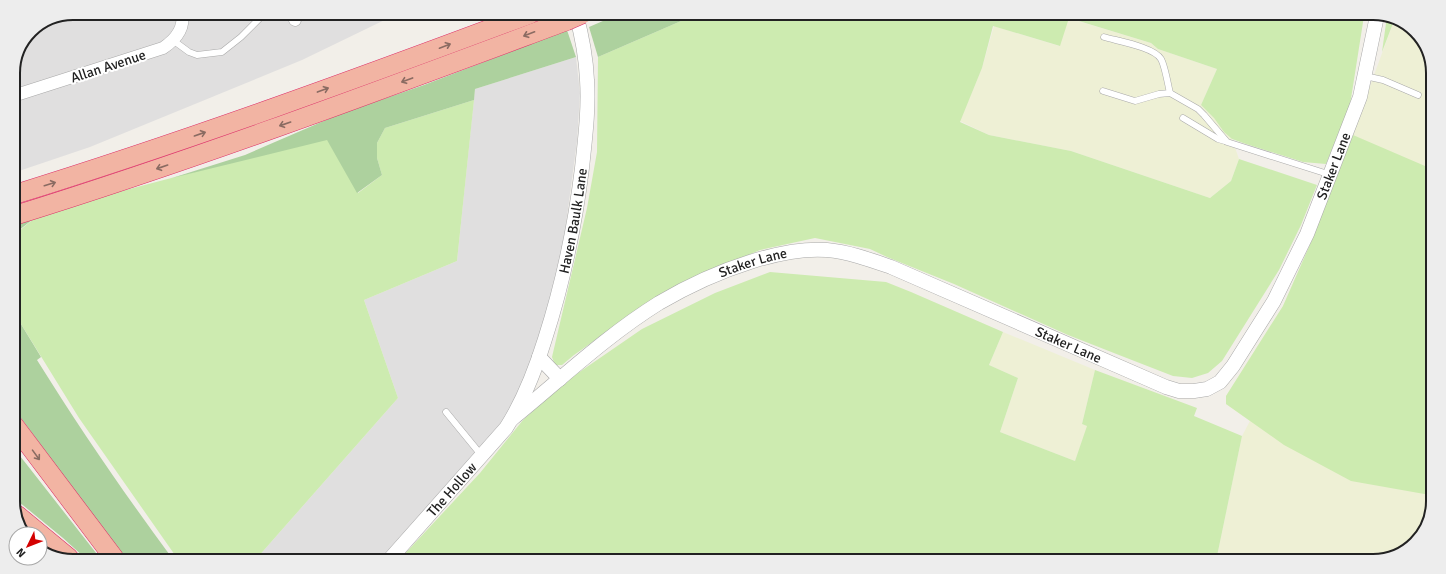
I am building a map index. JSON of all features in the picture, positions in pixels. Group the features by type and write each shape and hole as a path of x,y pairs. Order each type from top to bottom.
{"highway":[{"path":"20,193 112,164 292,102 514,20"},
{"path":"20,214 79,196 299,119 564,20"},
{"path":"20,433 111,554"},
{"path":"24,521 63,553"}],"street":[{"path":"174,41 180,31 183,20"},
{"name":"Haven Baulk Lane","path":"512,419 527,389 539,357 552,317 573,232 585,142 588,98 584,48 576,20"},
{"name":"Staker Lane","path":"512,419 614,334 659,304 697,282 733,268 773,254 802,250 827,250 860,256 891,267 1166,387 1194,391 1207,389 1220,382 1233,366 1274,301 1308,234 1360,97 1376,20"},
{"name":"Allan Avenue","path":"20,92 163,48 174,41"},
{"path":"539,357 560,379"},
{"name":"The Hollow","path":"394,554 482,456 512,419"}],"lane":[{"path":"174,41 188,52 197,55 222,52 247,32 257,20"},
{"path":"1104,37 1145,48 1156,54 1161,59 1170,93"},
{"path":"1365,76 1383,80 1418,95"},
{"path":"1103,91 1135,101 1159,94 1170,93 1183,99 1204,115 1227,142"},
{"path":"1183,118 1218,139 1330,175"},
{"path":"446,412 482,456"}],"shaded area":[{"path":"73,20 385,20 302,60 90,147 20,171 21,63 29,44 44,29 53,24"},
{"path":"576,57 580,93 577,141 560,269 524,385 498,427 387,554 261,554 398,398 364,300 457,261 475,89"}],"green space":[{"path":"605,20 683,20 598,57 589,27"},
{"path":"683,20 1068,20 1060,46 993,26 982,68 960,122 989,135 1071,151 1210,198 1231,181 1239,159 1317,185 1301,225 1279,270 1222,361 1208,373 1192,378 1173,376 1068,335 954,284 870,249 815,238 760,250 662,293 562,365 555,365 552,357 587,208 597,152 598,57"},
{"path":"1067,20 1075,20 1151,43 1158,49 1217,69 1201,105 1232,139 1239,159 1231,181 1210,198 1071,151 989,135 960,121 982,68 994,26 1059,46"},
{"path":"1076,20 1363,20 1350,105 1326,164 1303,162 1232,139 1201,105 1217,69 1158,49 1151,43"},
{"path":"1386,22 1393,24 1382,52"},
{"path":"1393,24 1405,31 1415,41 1422,53 1426,70 1426,501 1423,518 1415,533 1405,543 1390,551 1380,554 1217,554 1242,436 1250,421 1226,404 1226,396 1283,306 1312,240 1353,135"},
{"path":"567,30 576,57 475,89 474,100 385,128 377,143 377,158 382,175 357,193 327,140 172,178 245,155 340,114 424,85"},
{"path":"474,100 457,261 364,300 398,398 261,554 174,554 79,418 20,322 20,230 42,212 327,139 358,193 382,175 377,158 377,143 385,128"},
{"path":"1353,135 1426,166 1426,494 1351,481 1284,445 1226,404 1226,396 1283,306 1312,240"},
{"path":"42,212 20,229 20,220"},
{"path":"770,272 886,282 1003,332 989,365 1018,378 1000,432 1075,461 1087,426 1082,424 1095,370 1197,408 1194,416 1242,436 1217,554 405,554 480,473 523,420 565,382 642,329 715,293"},
{"path":"20,322 41,357 37,360 69,411 169,554 122,554 20,417"},
{"path":"1003,332 1095,370 1082,424 1088,426 1075,461 1000,432 1018,378 989,365"},
{"path":"20,456 97,554 81,554 20,503"}]}
